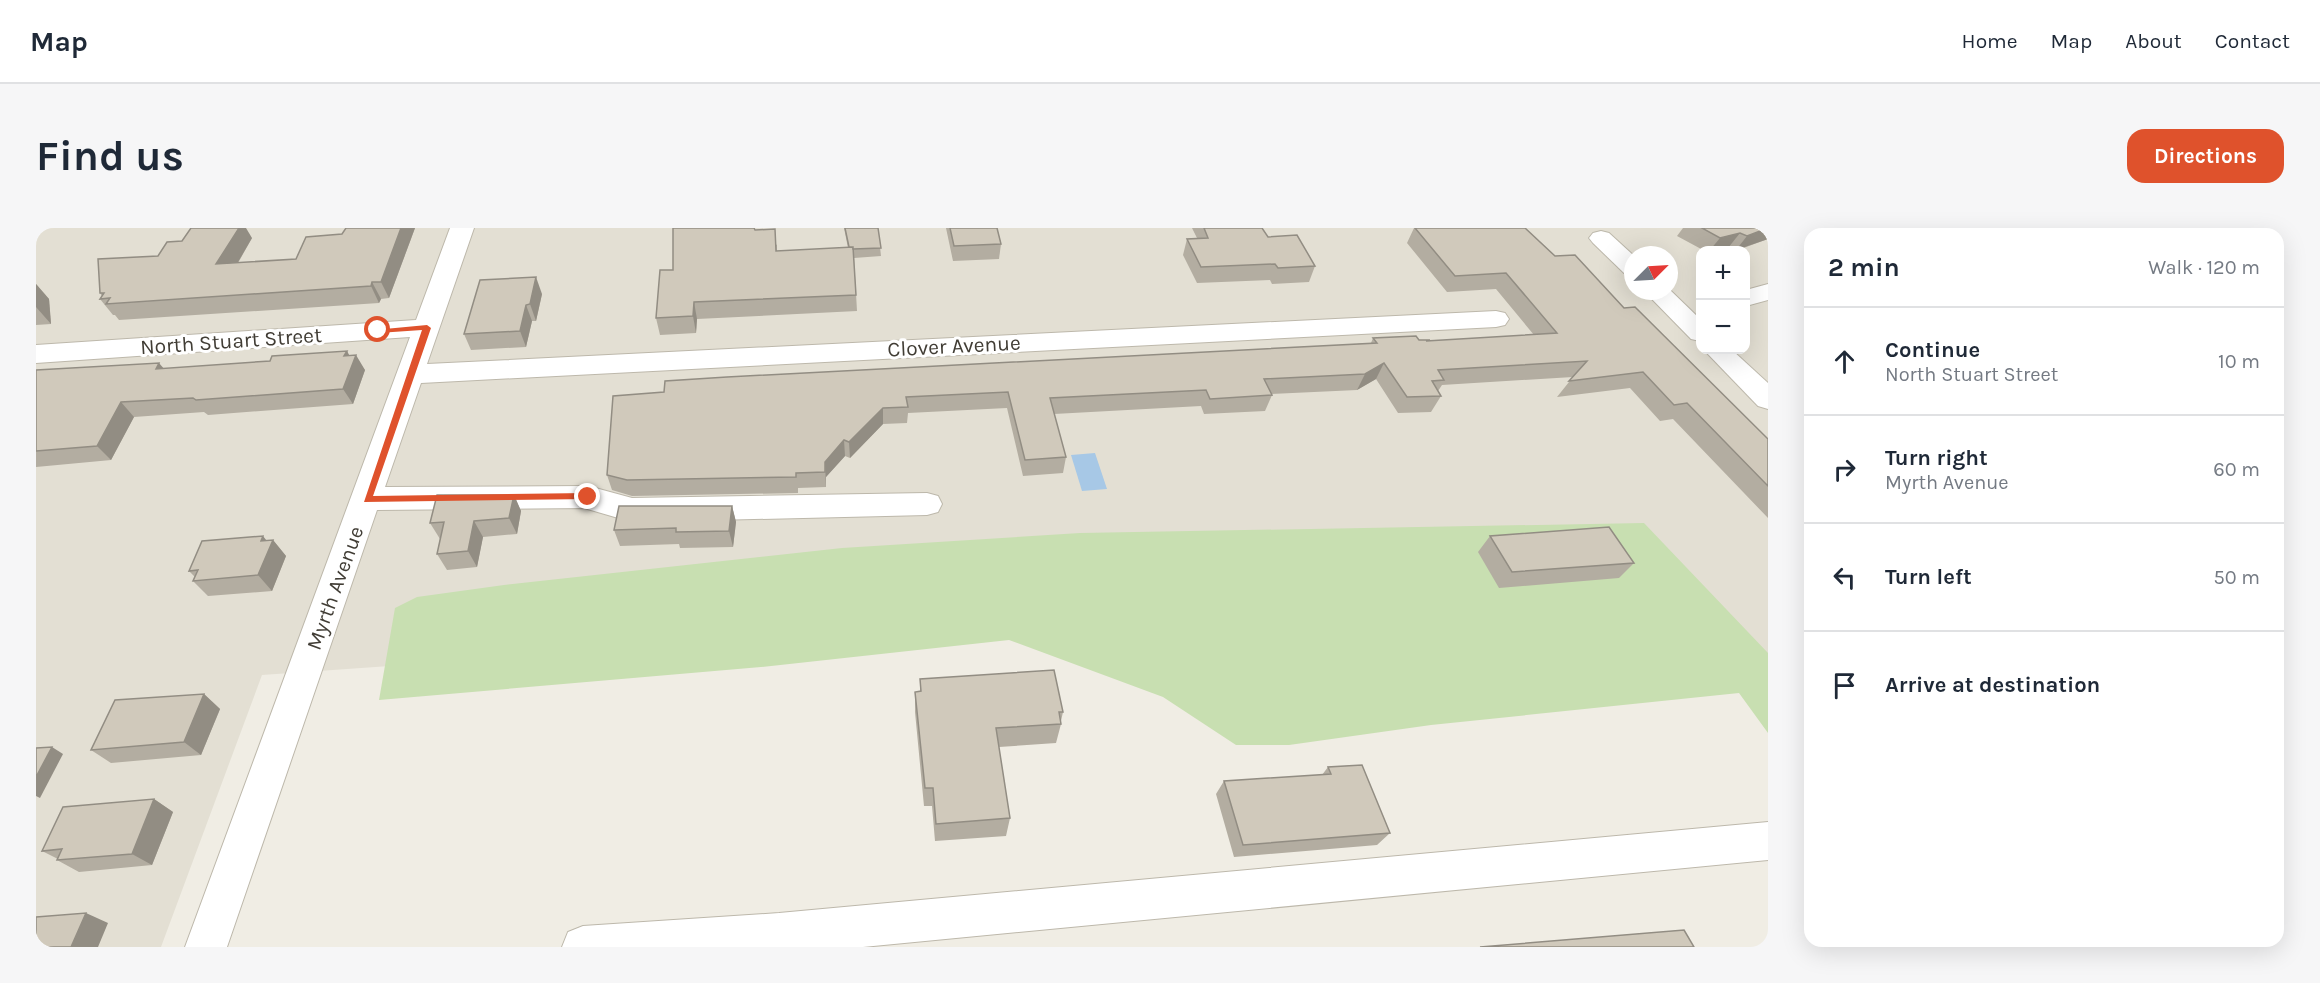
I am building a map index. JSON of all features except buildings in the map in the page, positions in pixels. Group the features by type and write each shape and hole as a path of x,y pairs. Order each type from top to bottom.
{"street":[{"name":"Myrth Avenue","path":"206,947 412,375 462,228"},
{"path":"1601,238 1624,260"},
{"path":"1750,297 1768,292"},
{"path":"1673,300 1690,310"},
{"name":"Clover Avenue","path":"412,375 1496,318"},
{"name":"North Stuart Street","path":"36,354 427,328"},
{"path":"1721,354 1768,399"},
{"path":"367,500 588,497 603,504 632,510 927,504"},
{"path":"583,947 779,940 901,922 1768,841"}],"shaded area":[{"path":"36,228 1768,228 1768,728 1658,576 262,675 161,947 36,947"}],"green space":[{"path":"1644,523 1768,653 1768,733 1739,693 1431,725 1289,745 1236,745 1163,697 1009,640 761,667 379,700 395,608 417,597 504,585 842,548 1080,533"}],"water":[{"path":"1095,453 1107,489 1082,491 1071,455"}],"route":[{"path":"378,330 427,328 367,500 526,495 588,497"}]}
